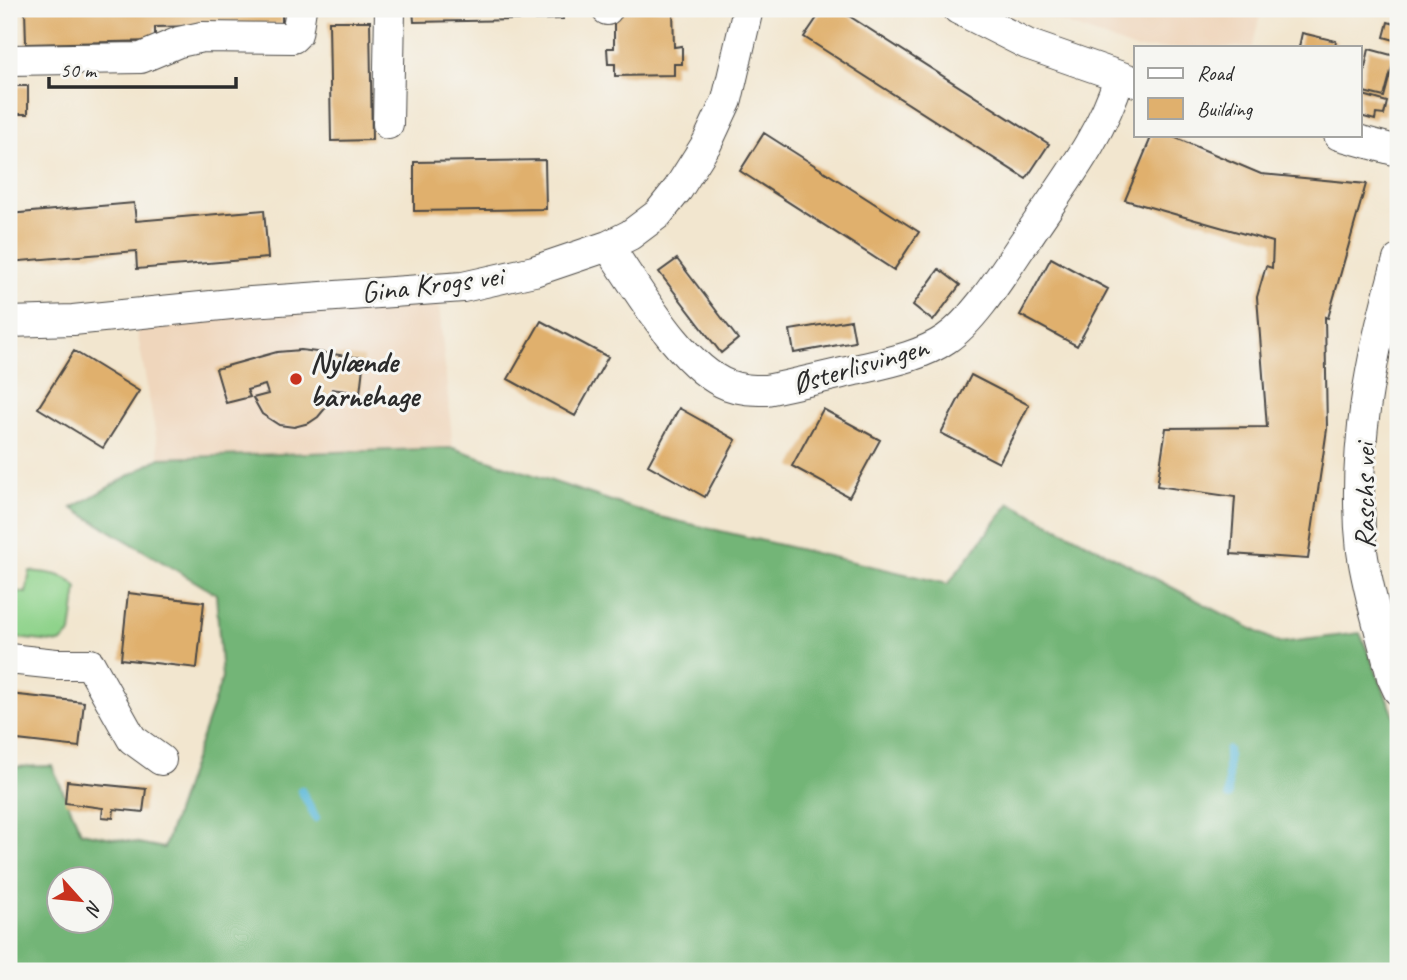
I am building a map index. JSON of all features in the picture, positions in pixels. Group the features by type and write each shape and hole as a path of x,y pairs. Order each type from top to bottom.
{"street":[{"path":"9,60 141,58 179,42 202,37 293,38 297,34 301,9"},
{"path":"388,124 390,9"},
{"name":"Gina Krogs vei","path":"9,322 73,320 251,302 463,287 534,271 608,246 630,235 658,214 678,189 707,143 727,100 748,9"},
{"path":"958,9 1027,44 1128,80"},
{"name":"Østerlisvingen","path":"608,246 677,344 710,376 729,386 746,390 766,390 889,362 945,340 964,324 1005,270 1094,138 1114,97 1128,80"},
{"path":"1343,136 1398,151"},
{"name":"Raschs vei","path":"1397,266 1377,340 1360,450 1360,491 1362,550 1368,584 1392,677 1398,690"},
{"path":"9,659 90,664 132,739 161,760"}],"shaded area":[{"path":"1025,9 1262,9 1252,46 1134,46 1134,48"},
{"name":"Nylænde barnehage","path":"439,306 453,448 160,458 133,309"}],"green space":[{"path":"453,448 656,516 948,584 1010,503 1279,643 1360,633 1398,725 1398,971 9,971 9,767 52,766 81,832 164,848 222,678 216,594 72,508 160,458"},
{"path":"30,571 50,573 68,579 77,588 71,633 60,643 9,637 9,590 26,593"}],"building":[{"path":"25,9 282,9 282,24 155,27 155,41 26,44"},
{"path":"413,9 563,9 563,19 414,22"},
{"path":"614,9 673,9 674,47 682,46 682,64 674,64 674,75 615,76 615,64 608,64 607,48 614,48"},
{"path":"823,9 838,9 1049,144 1026,179 804,37"},
{"path":"329,21 370,21 372,140 331,141"},
{"path":"1388,22 1398,25 1398,41 1384,37"},
{"path":"1302,33 1336,41 1335,46 1299,46"},
{"path":"1369,49 1395,56 1384,97 1362,92"},
{"path":"9,86 28,86 28,114 9,114"},
{"path":"1362,95 1387,102 1384,115 1376,114 1375,120 1362,117"},
{"path":"764,133 919,232 894,270 740,171"},
{"path":"1152,136 1171,136 1261,174 1366,184 1328,318 1325,317 1327,429 1308,559 1231,554 1235,497 1157,486 1166,428 1267,427 1257,297 1266,266 1272,268 1273,242 1125,200"},
{"path":"545,160 546,209 414,211 414,162"},
{"path":"134,203 136,221 264,210 268,258 137,269 136,251 9,262 9,214"},
{"path":"1051,258 1108,289 1077,346 1020,315"},
{"path":"677,259 738,339 721,353 659,272"},
{"path":"939,269 960,285 933,321 913,305"},
{"path":"851,320 855,342 794,353 790,330"},
{"path":"541,321 608,357 575,416 508,379"},
{"path":"301,350 364,358 360,393 332,389 328,405 318,417 294,427 279,425 262,414 253,398 268,394 265,385 247,390 250,397 226,403 216,369 277,352"},
{"path":"74,351 139,391 103,448 38,408"},
{"path":"971,375 1029,405 999,463 941,433"},
{"path":"679,408 736,440 705,497 648,465"},
{"path":"823,409 880,440 849,497 792,466"},
{"path":"128,593 204,602 197,668 121,659"},
{"path":"9,694 84,702 79,747 9,739"},
{"path":"67,781 146,789 143,812 114,809 113,818 102,817 103,808 65,803"}],"waterway":[{"path":"1228,750 1228,796"},
{"path":"301,790 316,818"}],"place":[{"name":"Nylænde barnehage","path":"296,379"}]}
